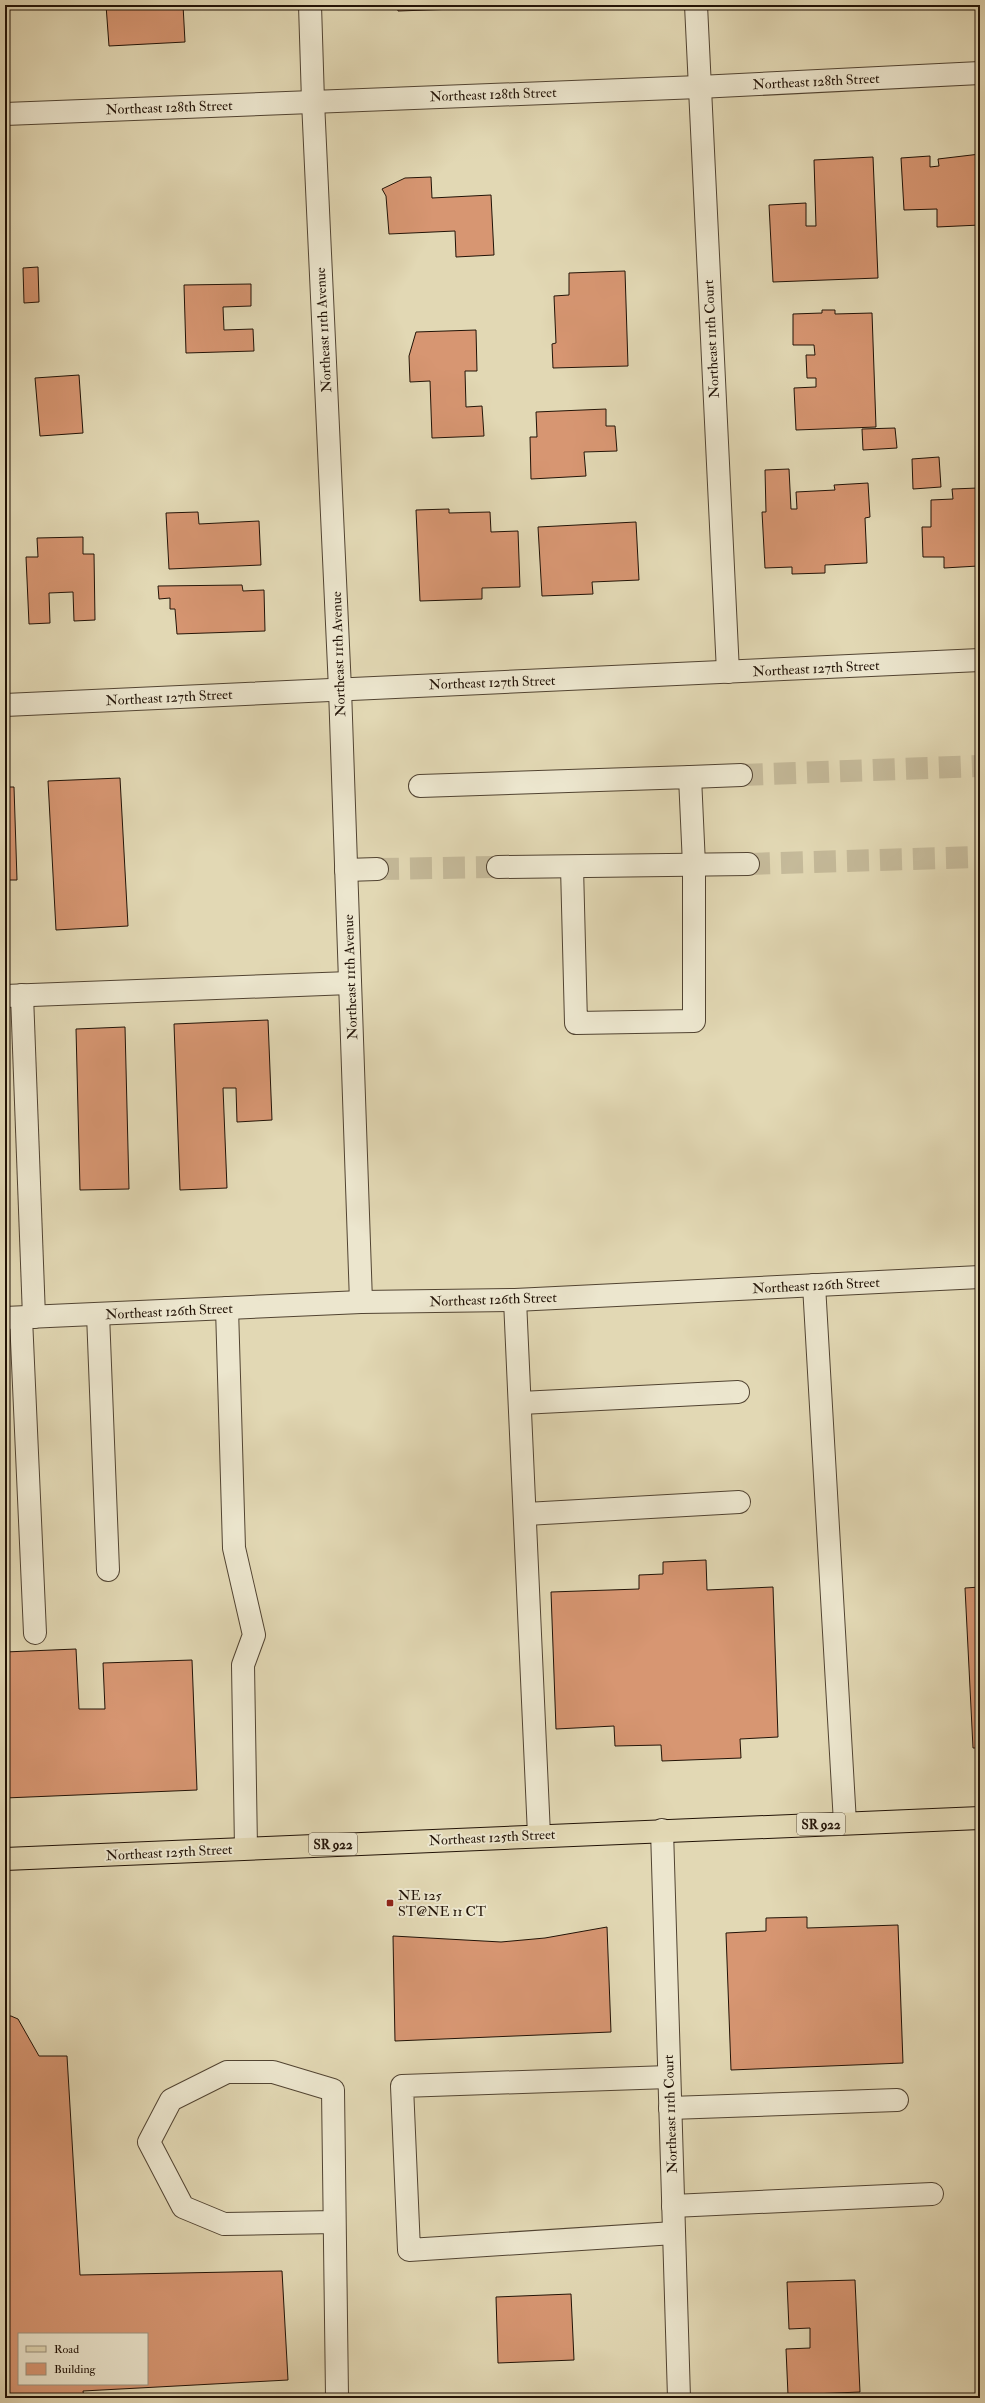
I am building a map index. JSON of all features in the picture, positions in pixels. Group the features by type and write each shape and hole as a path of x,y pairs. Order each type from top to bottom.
{"main road":[{"name":"Northeast 125th Street","path":"5,1859 539,1835 980,1818"}],"street":[{"name":"Northeast 11th Avenue","path":"310,5 312,101 340,688 362,1302"},
{"name":"Northeast 11th Court","path":"696,5 728,672"},
{"name":"Northeast 128th Street","path":"5,114 699,87 980,73"},
{"name":"Northeast 127th Street","path":"5,705 340,688 980,660"},
{"path":"420,786 741,775"},
{"path":"572,867 576,1024 694,1021 694,865 690,777"},
{"path":"498,868 748,864"},
{"path":"346,870 377,869"},
{"path":"36,1634 20,1318 14,996 350,983"},
{"name":"Northeast 126th Street","path":"20,1318 362,1302 515,1300 980,1277"},
{"path":"814,1285 845,1823"},
{"path":"515,1300 526,1514 539,1835"},
{"path":"227,1308 234,1548 254,1635 243,1665 246,1848"},
{"path":"98,1314 108,1570"},
{"path":"521,1403 738,1392"},
{"path":"526,1514 739,1502"},
{"name":"Northeast 11th Court","path":"662,1830 679,2398"},
{"path":"334,2222 224,2224 183,2207 149,2142 171,2100 227,2072 273,2072 333,2090 336,2398"},
{"path":"669,2077 402,2086 409,2250 674,2233"},
{"path":"670,2108 896,2100"},
{"path":"673,2206 932,2194"}],"building":[{"path":"106,5 183,5 185,42 109,46"},
{"path":"397,5 457,5 457,9 398,11"},
{"path":"558,5 558,6 521,6"},
{"path":"980,154 980,225 937,227 937,209 904,210 901,158 930,156 930,167 939,166 938,159"},
{"path":"873,157 878,278 773,282 769,205 806,203 806,226 816,226 814,160"},
{"path":"431,177 432,198 491,195 494,255 456,257 455,231 389,234 386,196 382,189 405,178"},
{"path":"38,267 39,302 24,303 23,268"},
{"path":"625,271 628,366 553,368 552,344 556,343 554,296 569,295 569,273"},
{"path":"251,284 251,306 223,307 224,330 253,329 254,351 186,353 184,285"},
{"path":"822,310 835,310 835,314 872,313 876,427 796,430 794,388 816,387 816,378 807,378 806,355 815,355 814,345 793,345 793,314 822,313"},
{"path":"476,330 477,371 465,371 466,407 482,406 484,436 432,438 430,381 410,382 409,356 416,332"},
{"path":"79,375 83,433 40,436 35,378"},
{"path":"606,409 606,426 615,426 617,451 584,452 586,476 531,479 530,437 537,437 536,412"},
{"path":"895,428 897,448 863,450 862,429"},
{"path":"939,457 941,487 913,489 912,459"},
{"path":"789,469 791,509 797,509 796,492 835,490 834,485 868,483 870,517 865,518 867,563 825,565 825,573 792,574 792,567 765,568 762,512 766,512 765,470"},
{"path":"978,488 980,503 978,566 944,568 944,557 923,557 922,527 931,527 931,500 953,499 952,489"},
{"path":"449,509 449,513 490,512 491,532 518,531 520,587 482,588 482,599 420,601 416,510"},
{"path":"198,512 199,524 259,521 261,565 169,569 166,513"},
{"path":"636,522 639,580 592,582 593,594 542,596 538,527"},
{"path":"83,537 83,554 94,554 95,620 74,621 73,592 49,593 50,623 29,624 26,557 38,557 37,538"},
{"path":"5,564 7,624 5,624"},
{"path":"242,585 243,591 264,590 265,631 177,634 175,609 170,609 170,598 159,599 158,586"},
{"path":"120,778 128,926 56,930 48,781"},
{"path":"5,787 14,787 17,880 5,880"},
{"path":"268,1020 272,1120 237,1122 236,1088 223,1088 227,1188 180,1190 174,1024"},
{"path":"125,1027 129,1189 80,1190 76,1029"},
{"path":"706,1560 707,1590 773,1587 778,1737 740,1739 741,1758 662,1761 661,1745 615,1746 614,1726 556,1729 551,1592 639,1589 639,1575 663,1574 663,1562"},
{"path":"980,1587 980,1748 973,1748 965,1588"},
{"path":"76,1649 79,1709 105,1709 103,1663 192,1660 197,1790 5,1798 5,1652"},
{"path":"807,1917 807,1928 898,1925 903,2063 731,2070 726,1933 766,1931 766,1918"},
{"path":"607,1927 611,2032 395,2041 393,1936 501,1942 545,1938"},
{"path":"5,2016 11,2016 18,2019 39,2056 67,2056 80,2275 282,2271 288,2380 83,2391 84,2398 5,2398"},
{"path":"855,2280 860,2392 788,2395 786,2349 810,2348 810,2328 789,2329 787,2282"},
{"path":"571,2294 574,2360 498,2363 496,2297"}],"tunnel":[{"path":"741,775 980,766"},
{"path":"748,864 980,857"},
{"path":"377,869 498,867"}],"place":[{"name":"NE 125 ST@NE 11 CT","path":"390,1903"}]}
